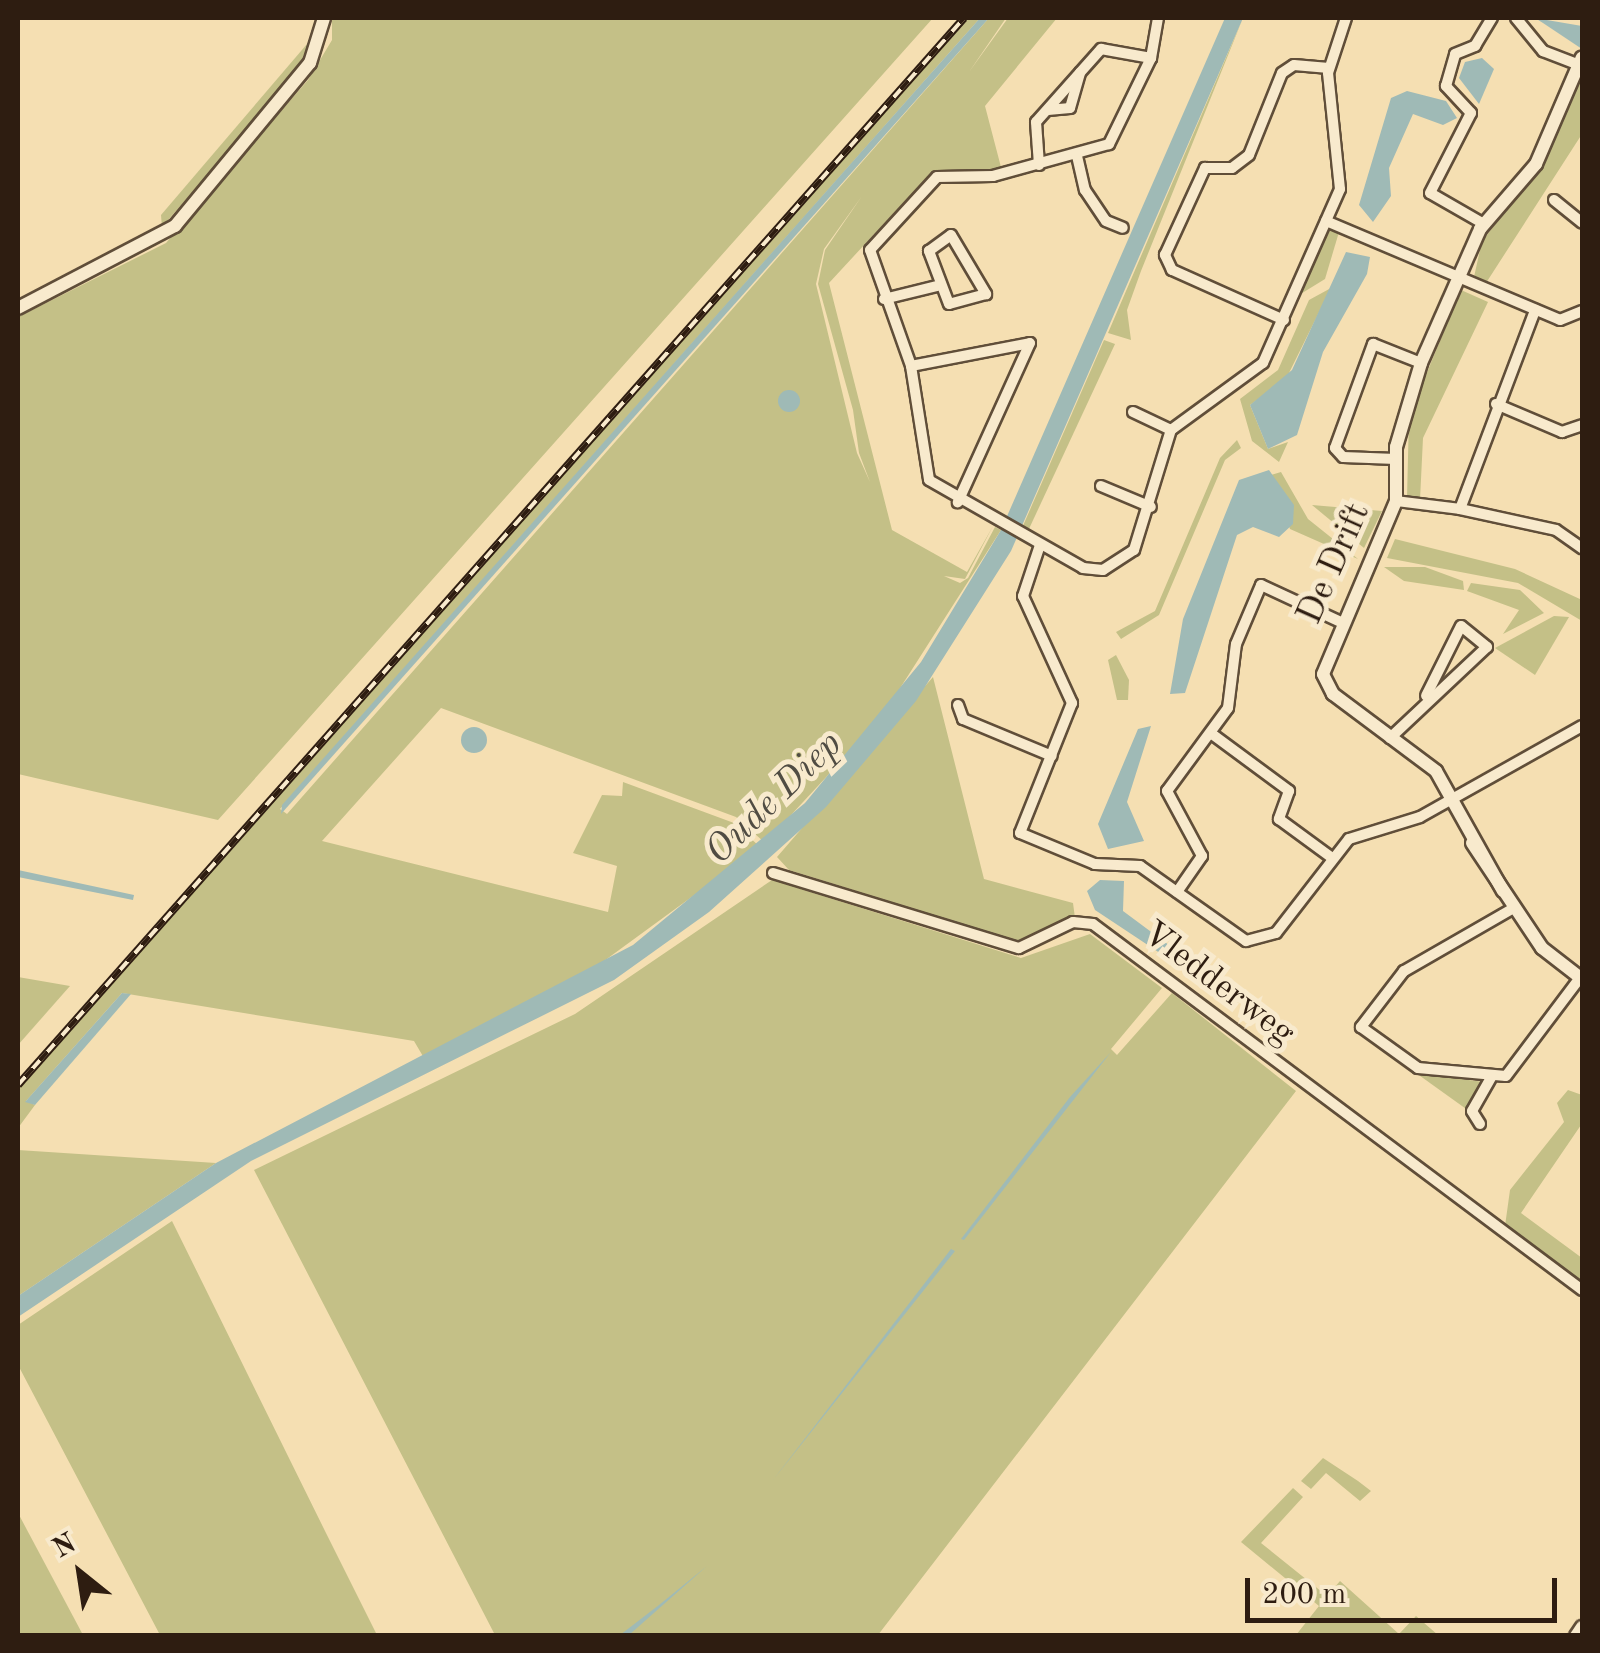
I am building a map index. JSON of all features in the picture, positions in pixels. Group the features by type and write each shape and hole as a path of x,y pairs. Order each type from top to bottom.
{"street":[{"path":"18,308 175,226 310,64 324,18"},
{"path":"1158,18 1150,58 1115,138 1077,156 992,176 930,180 876,237 871,256 910,366 929,480 996,523 1102,570 1134,550 1151,507 1171,430 1263,363 1284,320 1326,221 1342,150 1329,68 1346,18"},
{"path":"1484,224 1430,193 1472,112 1446,86 1455,54 1475,46 1492,18"},
{"path":"1516,18 1543,51 1581,61"},
{"path":"1039,165 1032,135 1048,110 1070,108 1080,72 1108,44 1150,58"},
{"name":"De Drift","path":"1581,61 1536,164 1484,224 1420,363 1396,459 1396,501 1343,623 1323,680 1436,772 1512,909 1582,977"},
{"path":"1284,320 1172,270 1165,256 1204,168 1232,168 1249,155 1282,74 1294,64 1329,68"},
{"path":"1077,156 1085,190 1106,221 1123,228"},
{"path":"1554,200 1582,223"},
{"path":"1326,221 1565,321 1582,312"},
{"path":"951,234 986,294 949,304 937,286 929,250 951,234"},
{"path":"884,299 937,286"},
{"path":"1460,508 1496,404 1535,310"},
{"path":"910,366 1030,342 958,502"},
{"path":"1396,459 1343,457 1335,448 1372,344 1420,363"},
{"path":"1496,404 1562,432 1582,426"},
{"path":"1132,412 1171,430"},
{"path":"1102,486 1151,507"},
{"path":"1396,501 1460,508 1556,530 1582,548"},
{"path":"1040,545 1022,590 1072,702 1020,833 1087,862 1140,866 1240,939 1264,942 1353,836 1452,799 1582,726"},
{"path":"1177,892 1202,856 1167,790 1228,708 1236,644 1262,586 1343,623"},
{"path":"1390,738 1426,696 1486,646 1461,626 1444,648 1426,696"},
{"path":"958,705 963,719 1052,756"},
{"path":"1212,734 1289,792 1279,819 1332,858"},
{"name":"Vledderweg","path":"773,873 1018,948 1074,922 1094,924 1582,1290"},
{"path":"1512,909 1409,968 1361,1026 1418,1068 1492,1076 1512,1072 1582,977"},
{"path":"1480,1124 1472,1110 1492,1076"},
{"path":"1576,1636 1582,1626"}],"shaded area":[{"path":"332,18 933,18 218,820 18,774 18,317 166,243 308,80 332,40"},
{"path":"968,18 980,18 280,809 287,814 989,18 1006,18 969,72 1008,18 1057,18 985,106 1002,171 926,178 829,283 892,530 967,572 993,526 965,579 944,576 960,583 968,578 995,527 1001,530 881,718 765,843 736,817 441,708 322,841 608,912 617,866 573,853 602,795 622,796 623,782 734,823 760,847 578,980 424,1058 414,1041 122,993 26,1101 35,1105 18,1128 18,1089","holes":["862,196 825,250 818,284 853,410 859,453 870,482 857,453 816,284 824,249"]},
{"path":"1243,18 1127,310 1131,340 1108,333"},
{"path":"319,30 310,56 162,227 161,215"},
{"path":"1582,71 1582,134 1486,283 1474,277 1482,241 1546,160"},
{"path":"1329,231 1339,232 1325,279 1299,295"},
{"path":"1331,288 1286,379 1250,405 1268,449 1288,442 1279,462 1252,441 1240,399 1278,370 1309,300"},
{"path":"1461,290 1488,302 1423,438 1420,500 1407,498 1409,416"},
{"path":"1104,340 1115,344 1028,531 1022,528"},
{"path":"1237,440 1241,448 1225,460 1159,615 1121,639 1116,632 1155,611 1220,458"},
{"path":"1281,472 1308,519 1358,559 1290,529 1271,475"},
{"path":"1312,505 1382,511 1364,548"},
{"path":"1395,539 1515,569 1582,600 1582,621 1518,583 1387,558"},
{"path":"1384,567 1425,567 1463,581 1464,590 1404,581"},
{"path":"1471,583 1520,590 1544,613 1503,634 1519,610 1467,591"},
{"path":"1554,616 1569,617 1535,675 1495,648"},
{"path":"1116,655 1129,680 1128,700 1117,700 1108,660"},
{"path":"933,677 984,879 1073,903 1075,918 1024,943 789,870 777,857"},
{"path":"772,880 1021,958 1090,934 1162,988 1111,1049 1117,1055 1172,993 1296,1091 878,1635 495,1635 254,1170 575,1014"},
{"path":"18,977 70,986 18,1045"},
{"path":"1416,1073 1491,1083 1469,1111"},
{"path":"1568,1090 1582,1095 1581,1125 1521,1213 1582,1258 1582,1285 1505,1226 1510,1190 1564,1122 1557,1103"},
{"path":"18,1150 216,1163 18,1296"},
{"path":"172,1221 377,1635 160,1635 18,1365 18,1325"},
{"path":"1323,1458 1371,1491 1360,1501 1326,1473 1311,1489 1301,1481"},
{"path":"1293,1488 1303,1497 1261,1543 1327,1596 1340,1581 1399,1634 1416,1616 1438,1635 1296,1635 1319,1606 1241,1542"},
{"path":"18,1513 83,1635 18,1635"}],"water":[{"path":"980,18 989,18 281,814 282,805"},
{"path":"1225,18 1243,18 1011,551 916,701 826,807 709,912 614,980 251,1161 18,1317 18,1296 216,1163 633,945 805,803 921,662 1001,530"},
{"path":"1535,18 1582,26 1582,49 1543,23"},
{"path":"1482,58 1494,69 1479,104 1459,78 1465,62"},
{"path":"1407,91 1446,101 1457,118 1443,125 1413,114 1389,168 1391,196 1373,222 1359,205 1391,98"},
{"path":"1346,252 1370,257 1367,274 1323,352 1297,435 1268,449 1250,405 1292,370"},
{"path":"789,390 797,393 797,409 789,412 781,409 778,401 781,393"},
{"path":"1269,470 1294,505 1293,524 1279,537 1253,527 1237,535 1185,693 1170,694 1183,619 1239,480"},
{"path":"1151,726 1127,802 1144,841 1108,849 1098,824 1138,729"},
{"path":"474,727 483,731 487,740 483,749 474,753 465,749 461,740 465,731"},
{"path":"18,870 134,895 133,900 18,877"},
{"path":"1100,880 1124,881 1123,911 1189,960 1190,973 1095,910 1087,891"},
{"path":"122,993 131,994 35,1105 25,1102"},
{"path":"1111,1052 964,1240 961,1239 1070,1097"},
{"path":"951,1249 955,1251 773,1480"},
{"path":"707,1566 629,1635 620,1635 659,1605"}],"railway":[{"path":"18,1085 964,18"}],"water label":[{"name":"Oude Diep","path":"775,799"}]}
